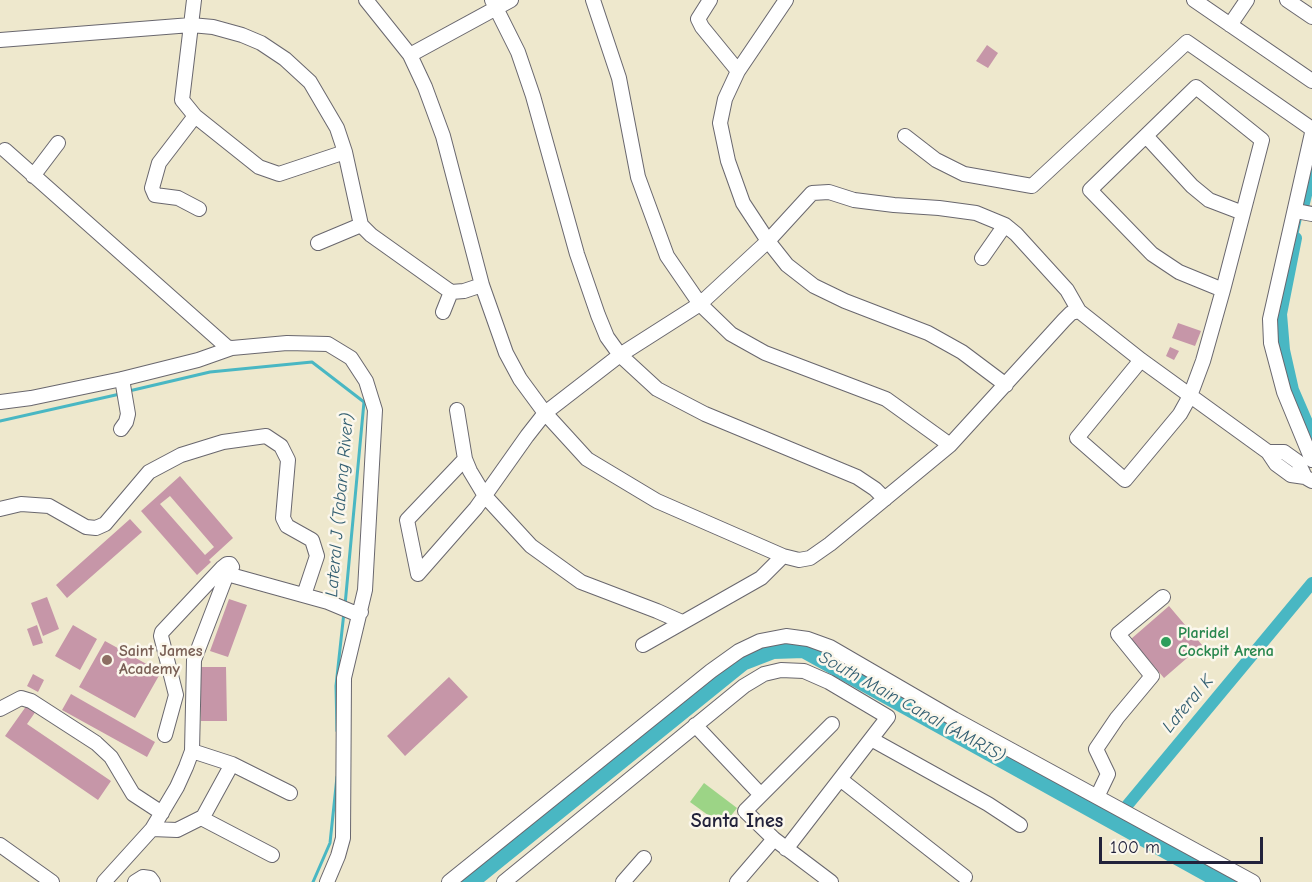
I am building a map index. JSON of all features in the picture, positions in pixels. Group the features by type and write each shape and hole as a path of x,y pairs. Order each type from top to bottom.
{"street":[{"path":"194,0 182,100 195,116 259,167 279,174 345,152"},
{"path":"366,0 410,56 425,87 442,136 482,285 506,353 520,379 545,413 587,459 615,477 657,501 783,556 799,560 810,558 885,499 950,445 1064,320 1079,311"},
{"path":"410,56 495,4 511,0"},
{"path":"593,0 619,78 638,177 667,256 700,304 731,334 765,352 886,399 950,445"},
{"path":"710,0 698,19 738,71"},
{"path":"786,0 738,71 725,99 720,123 728,161 743,203 787,265 814,286 845,301 928,333 963,352 1006,385"},
{"path":"1194,0 1312,81"},
{"path":"1230,25 1247,0"},
{"path":"1287,0 1312,17"},
{"path":"495,4 518,52 533,96 577,254 594,305 607,337 620,355 657,390 705,414 857,477 885,499"},
{"path":"0,40 191,25 213,27 261,43 285,59 310,82 338,128 361,225 371,235 452,292 482,285"},
{"path":"905,136 936,160 964,174 1032,186 1187,42 1312,131 1296,211 1270,319 1271,343 1284,392 1312,460"},
{"path":"1141,360 1077,438 1125,480 1180,414 1190,396 1203,361 1223,290 1262,140 1196,87 1090,190 1152,254 1179,272 1223,290"},
{"path":"195,116 159,163 152,188 155,195 178,198 199,209"},
{"path":"1147,136 1192,186 1209,200 1243,213"},
{"path":"33,176 58,143"},
{"path":"5,150 227,347 232,348"},
{"path":"465,459 403,518 418,574 485,496 545,413 620,355 700,304 768,241 812,193 829,192 854,200 976,213 1005,225 1067,290 1079,311 1141,360 1268,452 1276,464 1291,475 1309,479"},
{"path":"1296,211 1312,214"},
{"path":"318,243 361,225"},
{"path":"982,258 1005,225"},
{"path":"443,312 452,292"},
{"path":"0,402 123,382 232,348 287,343 328,344 351,358 366,381 375,410 369,548 344,678 343,838 327,882"},
{"path":"121,429 126,422 127,401 123,382"},
{"path":"457,410 465,459 485,496 531,546 581,582 682,622"},
{"path":"0,509 21,504 49,506 86,527 96,528 105,524 148,472 181,455 223,442 266,436 280,446 288,460 283,518 287,526 312,540 317,556 304,595"},
{"path":"643,645 760,578 783,556"},
{"path":"104,882 152,829 177,787 192,752 194,660 227,574 232,567 230,564 222,568 162,632 176,695 165,735"},
{"path":"227,574 356,612"},
{"path":"1097,797 1108,774 1096,749 1117,718 1152,676 1118,634 1162,597"},
{"path":"449,882 716,667 760,640 786,636 808,639 830,647 954,719 1252,882"},
{"path":"504,882 744,686 764,674 781,670 804,670 888,717 786,849"},
{"path":"0,709 21,698 31,701 87,737 111,757 133,794 162,813"},
{"path":"831,882 786,849 745,811 832,724"},
{"path":"695,725 761,795"},
{"path":"871,740 988,804 1020,825"},
{"path":"192,752 232,764 290,793"},
{"path":"152,829 177,830 203,817 232,764"},
{"path":"840,779 965,877"},
{"path":"203,817 272,855"},
{"path":"737,882 774,839"},
{"path":"0,845 52,882"},
{"path":"623,882 644,858"},
{"path":"135,882 142,877 150,878 153,882"}],"green space":[{"path":"704,783 737,808 723,826 690,802"}],"building":[{"path":"987,45 998,53 988,68 976,61"},
{"path":"1178,323 1201,331 1195,346 1172,338"},
{"path":"1170,347 1179,351 1174,360 1166,356"},
{"path":"180,476 233,538 209,560 211,562 197,575 141,511","holes":["170,496 214,547 205,555 160,504"]},
{"path":"130,519 142,532 67,598 56,585"},
{"path":"47,597 59,629 43,636 31,603"},
{"path":"229,599 247,605 228,657 210,651"},
{"name":"Plaridel Cockpit Arena","path":"1169,606 1202,645 1164,678 1131,639"},
{"path":"37,625 43,643 33,646 27,629"},
{"path":"73,625 97,639 80,670 55,656"},
{"path":"105,641 161,672 135,718 79,687"},
{"path":"201,667 226,667 227,721 201,721"},
{"path":"33,674 44,680 38,692 27,686"},
{"path":"449,677 468,697 405,756 387,736"},
{"path":"71,694 155,742 147,757 62,710"},
{"path":"27,705 36,711 27,724 111,781 98,800 5,736"}],"waterway":[{"name":"Lateral K","path":"1304,203 1312,170"},
{"path":"1296,238 1301,216"},
{"name":"Lateral K","path":"1296,238 1281,314 1284,350 1293,390 1312,434"},
{"name":"Lateral J (Tabang River)","path":"129,391 210,372 312,362 364,402 345,605"},
{"name":"Lateral J (Tabang River)","path":"0,421 120,394"},
{"name":"Lateral K","path":"1115,820 1312,583"},
{"name":"Lateral J (Tabang River)","path":"337,731 336,686 344,612"},
{"name":"South Main Canal (AMRIS)","path":"468,882 742,661 773,649 804,648 1226,882"},
{"name":"Lateral J (Tabang River)","path":"313,882 330,843 337,777"}],"place":[{"name":"Plaridel Cockpit Arena","path":"1166,642"},
{"name":"Saint James Academy","path":"107,660"}],"district":[{"name":"Santa Ines","path":"737,821"}]}
